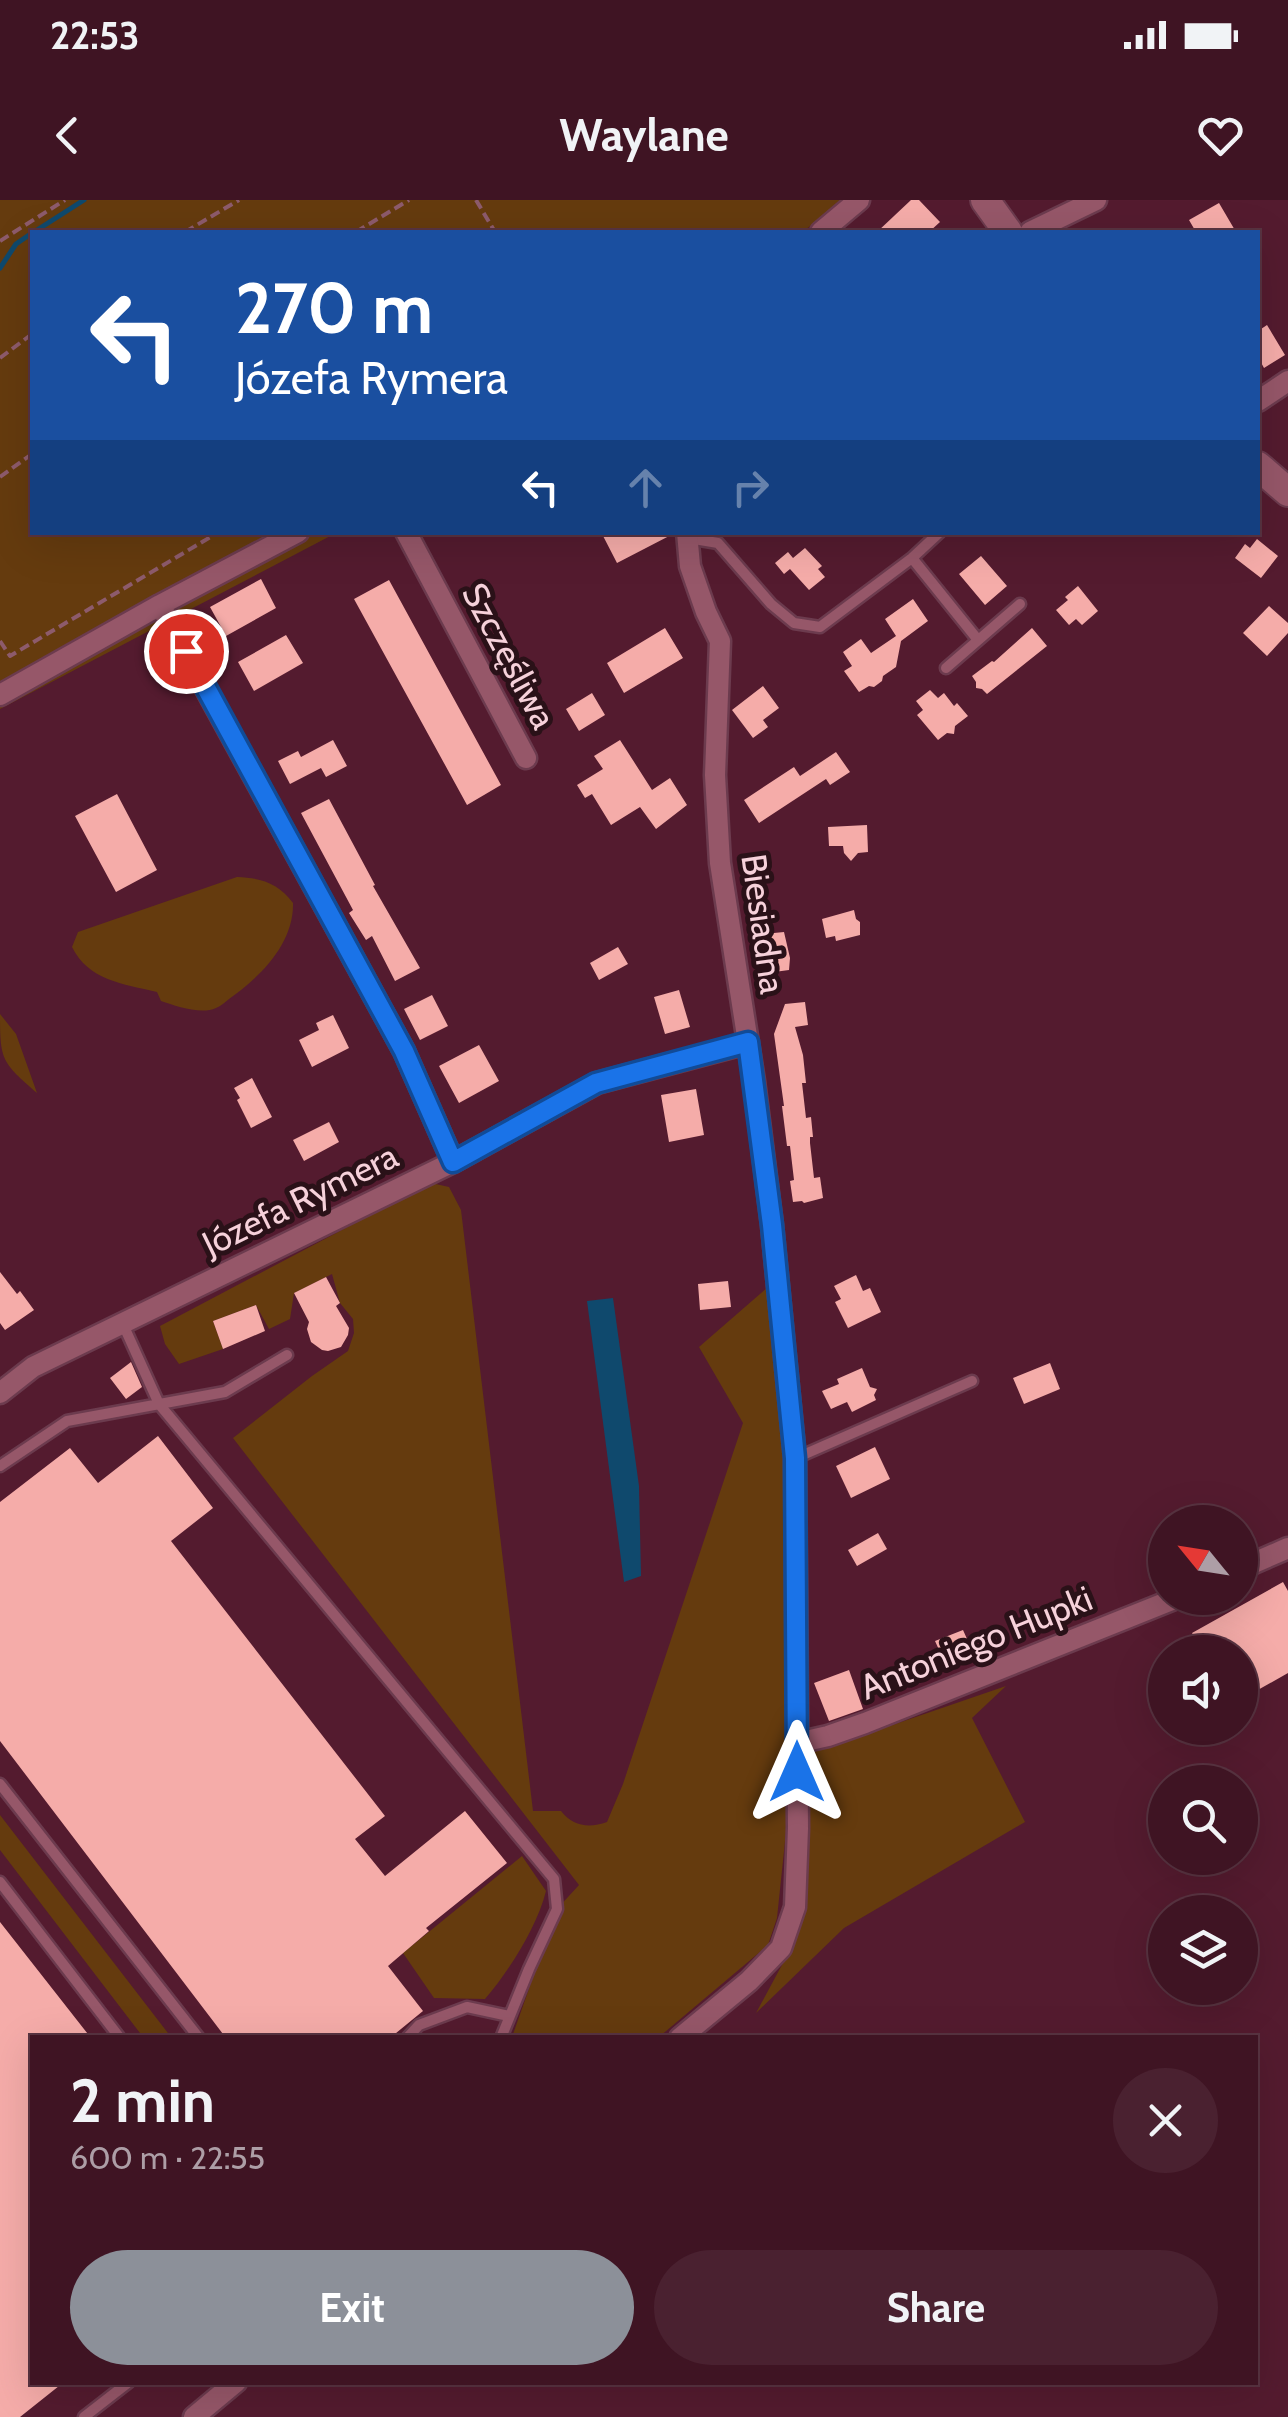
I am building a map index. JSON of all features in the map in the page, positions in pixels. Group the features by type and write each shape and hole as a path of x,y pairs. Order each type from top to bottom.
{"street":[{"path":"824,230 859,200"},
{"path":"985,200 1007,230"},
{"path":"1034,230 1096,200"},
{"path":"1260,400 1288,381"},
{"path":"1260,468 1288,492"},
{"path":"0,696 160,604 292,535"},
{"name":"Szczęśliwa","path":"408,535 526,758"},
{"name":"Biesiadna","path":"684,2035 749,1981 781,1948 795,1907 798,1828 795,1458 772,1225 719,846 714,775 720,642 690,566 687,535"},
{"path":"160,604 404,1051 453,1162"},
{"name":"Józefa Rymera","path":"0,1393 33,1367 453,1162 596,1083 748,1042"},
{"path":"1258,1561 1288,1548"},
{"name":"Antoniego Hupki","path":"797,1743 865,1723 1148,1609"},
{"path":"194,2417 232,2385"}],"lane":[{"name":"Biesiadna","path":"687,535 718,542 771,604 794,624 820,627 937,535"},
{"path":"912,558 978,640"},
{"path":"946,668 1020,604"},
{"path":"122,1322 159,1404 554,1879 558,1909 502,2035"},
{"path":"0,1466 67,1421 225,1392 287,1355"},
{"path":"795,1458 972,1381"},
{"path":"0,1784 197,2035"},
{"path":"0,1882 118,2035"},
{"path":"410,2035 419,2025 466,2008 510,2016"},
{"path":"84,2417 125,2385"}],"path":[{"path":"0,242 65,200"},
{"path":"188,230 240,200"},
{"path":"359,230 409,200"},
{"path":"479,201 495,230"},
{"path":"0,358 30,336"},
{"path":"0,477 30,455"},
{"path":"0,641 10,656 214,535"}],"shaded area":[{"path":"0,200 841,200 805,230 30,230 30,535 332,535 0,709"},
{"path":"237,877 275,886 293,903 292,918 273,958 216,1008 203,1011 181,1007 161,1001 157,992 108,979 87,967 72,947 78,932"},
{"path":"0,1014 16,1034 37,1093 5,1060"},
{"path":"431,1183 449,1187 461,1210 533,1811 561,1811 582,1825 594,1825 607,1822 623,1784 743,1423 699,1347 768,1287 809,1654 803,1670 777,1918 768,1945 661,2035 513,2035 557,1909 579,1885 233,1438 348,1351 354,1333 353,1319 340,1303 332,1274 294,1293 290,1319 269,1329 256,1305 213,1321 223,1349 179,1364 165,1344 160,1326"},
{"path":"1006,1686 972,1718 1025,1822 844,1928 756,2013 797,1937 808,1754"},
{"path":"0,1815 169,2035 141,2035 0,1850"},
{"path":"522,1856 546,1891 529,1934 512,1962 485,1999 434,1998 403,1953"}],"water":[{"path":"613,1298 639,1486 641,1576 624,1582 587,1301"}],"building":[{"path":"911,200 919,200 940,222 931,230 879,230"},
{"path":"1219,203 1235,230 1195,230 1189,220"},
{"path":"1267,325 1285,355 1264,368 1260,361 1260,330"},
{"path":"603,535 671,535 617,563"},
{"path":"1257,539 1278,556 1261,578 1235,558 1245,544 1250,548"},
{"path":"805,548 822,566 818,569 825,577 809,590 790,569 784,574 775,563 788,552 793,558"},
{"path":"981,556 1007,586 985,605 959,574"},
{"path":"261,579 276,608 226,636 210,607"},
{"path":"389,580 501,785 467,805 354,599"},
{"path":"1078,586 1098,611 1082,625 1076,619 1069,625 1056,610"},
{"path":"913,599 928,621 901,641 896,667 874,687 859,692 844,671 852,666 843,652 861,639 871,653 896,636 885,619"},
{"path":"1269,606 1288,623 1288,633 1267,656 1243,633"},
{"path":"665,628 683,658 624,693 607,663"},
{"path":"1032,628 1047,646 987,694 976,688 972,676"},
{"path":"286,635 303,663 254,691 238,662"},
{"path":"763,686 779,708 763,720 768,727 753,738 732,710"},
{"path":"930,690 938,698 944,693 968,716 955,726 954,734 947,733 938,740 917,715 923,710 916,701"},
{"path":"592,693 605,715 579,731 566,709"},
{"path":"333,740 347,766 326,777 321,768 290,784 278,761 298,751 301,757"},
{"path":"620,740 652,790 670,778 687,805 656,829 640,807 611,825 592,794 585,798 577,785 603,769 594,756"},
{"path":"836,752 850,772 830,785 826,779 759,823 744,800 794,767 800,776"},
{"path":"117,794 157,870 116,892 75,816"},
{"path":"329,799 420,968 395,981 372,936 366,940 349,913 353,910 301,813"},
{"path":"867,825 868,852 858,853 851,861 843,846 829,846 828,827"},
{"path":"854,910 860,922 860,935 836,941 835,936 826,938 822,919"},
{"path":"784,932 789,970 767,973 764,934"},
{"path":"618,947 628,964 599,980 590,963"},
{"path":"679,990 690,1027 665,1034 654,997"},
{"path":"432,995 448,1026 420,1040 404,1009"},
{"path":"805,1002 808,1025 795,1027 803,1055 806,1118 811,1117 814,1178 820,1177 823,1198 804,1203 793,1202 790,1181 794,1180 774,1034 785,1004"},
{"path":"333,1015 349,1048 312,1067 299,1040 319,1030 316,1023"},
{"path":"479,1045 499,1081 459,1103 439,1066"},
{"path":"252,1078 272,1117 251,1128 234,1088"},
{"path":"696,1089 704,1135 669,1142 661,1095"},
{"path":"329,1122 339,1142 304,1161 293,1140"},
{"path":"0,1272 34,1310 5,1330 0,1323"},
{"path":"856,1275 863,1291 870,1288 881,1312 848,1328 835,1302 841,1299 834,1286"},
{"path":"326,1277 349,1328 341,1347 328,1351 311,1342 309,1322 294,1293"},
{"path":"728,1281 731,1307 700,1310 698,1284"},
{"path":"256,1305 265,1331 223,1349 213,1321"},
{"path":"131,1362 142,1387 126,1399 110,1378"},
{"path":"1050,1363 1060,1389 1024,1404 1013,1378"},
{"path":"862,1368 870,1387 877,1389 876,1400 852,1412 847,1402 831,1409 822,1391"},
{"path":"158,1436 213,1508 171,1541 385,1816 355,1839 385,1876 465,1811 507,1863 426,1928 429,1931 388,1966 423,2011 394,2035 224,2035 0,1741 0,1502 70,1448 98,1483"},
{"path":"875,1447 890,1479 851,1498 836,1466"},
{"path":"878,1533 887,1549 857,1566 848,1550"},
{"path":"1283,1582 1288,1591 1288,1673 1258,1690 1258,1635 1192,1633 1224,1615 1258,1615 1258,1596"},
{"path":"963,1630 972,1650 958,1656 960,1663 938,1673 931,1655 940,1652 935,1641"},
{"path":"849,1670 863,1709 829,1721 814,1683"},
{"path":"0,1922 89,2035 30,2035 30,2385 60,2385 20,2417 0,2417"}],"waterway":[{"path":"37,230 84,200"},
{"path":"0,268 16,244 30,234"}],"route":[{"path":"186,651 404,1051 453,1162 596,1083 748,1042 772,1225 795,1458 797,1772"}]}
